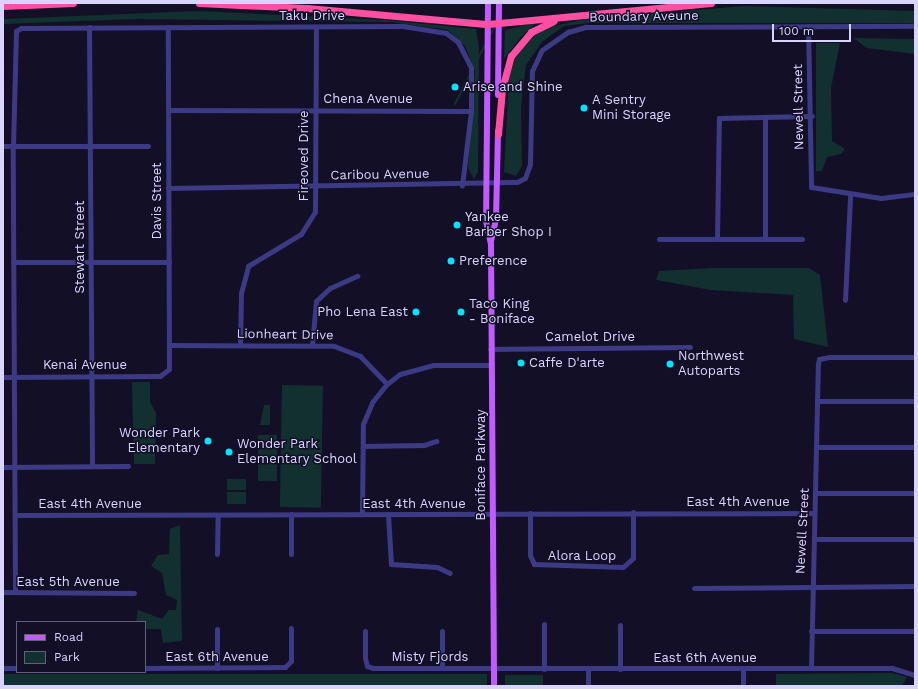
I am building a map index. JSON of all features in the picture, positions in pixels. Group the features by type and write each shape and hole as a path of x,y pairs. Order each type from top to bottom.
{"highway":[{"path":"3,6 73,3"},
{"path":"199,3 307,8 488,24 711,3"},
{"path":"498,134 506,68 517,46 531,32 550,22 597,14"}],"main road":[{"name":"Boniface Parkway","path":"488,3 486,221 491,245"},
{"name":"Boniface Parkway","path":"494,686 490,349 491,245 498,134 499,3"}],"street":[{"name":"Taku Drive","path":"13,146 16,31 89,27 403,26 446,33 458,42 471,68 471,111 462,185"},
{"name":"Newell Street","path":"808,26 812,116 811,187 850,196"},
{"name":"Boundary Aveune","path":"496,184 522,181 528,172 532,70 542,50 562,35 586,27 915,26"},
{"name":"Stewart Street","path":"89,27 92,466"},
{"name":"Davis Street","path":"166,374 169,345 168,27"},
{"name":"Fireoved Drive","path":"240,345 241,293 248,266 306,228 315,212 316,27"},
{"name":"Chena Avenue","path":"169,110 471,111"},
{"path":"718,239 719,118 812,116"},
{"path":"765,117 765,239"},
{"path":"3,146 148,146"},
{"path":"13,146 15,592"},
{"name":"Caribou Avenue","path":"168,188 496,184"},
{"path":"845,300 850,196 882,198 915,194"},
{"path":"659,239 802,239"},
{"path":"13,262 168,262"},
{"path":"312,344 316,301 330,288 357,276"},
{"name":"Lionheart Drive","path":"169,345 312,344 334,346 360,356 387,384"},
{"name":"Camelot Drive","path":"490,349 690,347"},
{"name":"Newell Street","path":"811,668 814,540 813,513 817,493 816,371 819,359 915,356"},
{"path":"362,514 363,424 373,401 387,384 400,374 427,366 491,365"},
{"name":"Kenai Avenue","path":"3,377 166,374"},
{"path":"817,401 915,401"},
{"path":"363,446 424,446 436,441"},
{"path":"816,447 915,447"},
{"path":"3,468 128,466"},
{"path":"817,493 915,493"},
{"name":"East 4th Avenue","path":"14,516 633,512 813,513"},
{"name":"Alora Loop","path":"530,513 530,555 534,564 623,567 633,558 633,512"},
{"path":"291,514 291,554"},
{"path":"388,514 391,564 437,567 450,573"},
{"path":"217,554 218,515"},
{"path":"814,540 915,539"},
{"path":"694,588 915,586"},
{"name":"East 5th Avenue","path":"3,592 134,593"},
{"path":"544,624 544,669"},
{"path":"620,625 620,669"},
{"name":"East 6th Avenue","path":"146,668 288,666 291,628"},
{"path":"217,629 217,668"},
{"path":"811,631 915,630"},
{"name":"Misty Fjords","path":"365,631 367,666 494,669"},
{"path":"442,631 442,668"},
{"path":"3,668 16,668"},
{"name":"East 6th Avenue","path":"494,669 892,668 915,675"},
{"path":"588,669 588,686"},
{"path":"743,669 743,686"}],"green space":[{"path":"743,6 915,11 915,23 589,23 564,26 542,42 526,65 521,107 522,166 516,176 504,172 509,74 520,49 534,34 550,27 581,20"},
{"path":"198,11 385,20 476,29 479,48 478,172 474,179 468,168 475,71 465,46 448,30 392,22 137,19 3,24 3,19"},
{"path":"536,23 521,37 504,59 505,30"},
{"path":"493,27 495,28 455,105 454,105"},
{"path":"853,38 915,39 915,54 867,48"},
{"path":"816,43 840,43 831,88 832,141 845,149 841,154 827,157 822,171 816,171"},
{"path":"712,268 809,268 820,275 828,347 794,339 793,295 711,290 656,280 659,271"},
{"path":"132,382 150,382 150,402 156,413 155,464 134,464"},
{"path":"282,385 323,386 321,508 280,507"},
{"path":"264,405 270,405 270,425 260,425"},
{"path":"258,435 277,435 277,481 258,481"},
{"path":"227,479 246,479 246,490 227,490"},
{"path":"227,492 246,492 246,504 227,504"},
{"path":"180,525 182,641 163,643 161,629 146,629 146,621 136,621 138,610 162,619 169,610 176,610 177,600 166,595 162,573 151,566 158,555 169,554 170,529"},
{"path":"892,673 907,677 902,686 776,686 776,674"},
{"path":"3,674 487,674 487,686 3,686"},
{"path":"505,675 543,675 543,686 505,686"}],"place":[{"name":"Arise and Shine","path":"455,87"},
{"name":"A Sentry Mini Storage","path":"584,108"},
{"name":"Yankee Barber Shop I","path":"457,225"},
{"name":"Preference","path":"451,261"},
{"name":"Pho Lena East","path":"416,312"},
{"name":"Taco King - Boniface","path":"461,312"},
{"name":"Caffe D'arte","path":"521,363"},
{"name":"Northwest Autoparts","path":"670,364"},
{"name":"Wonder Park Elementary","path":"208,441"},
{"name":"Wonder Park Elementary School","path":"229,452"}]}
